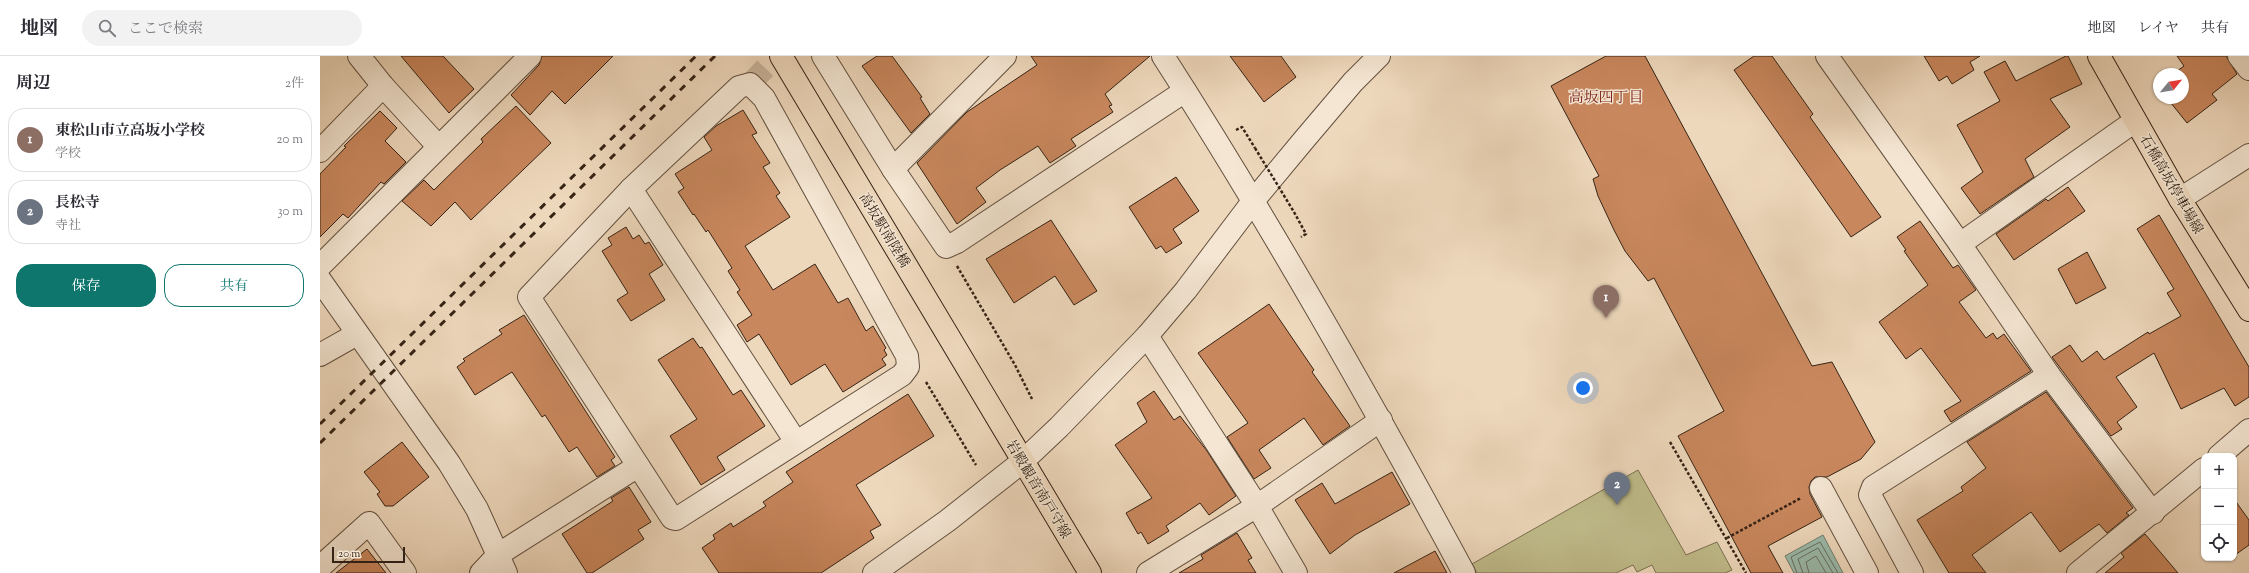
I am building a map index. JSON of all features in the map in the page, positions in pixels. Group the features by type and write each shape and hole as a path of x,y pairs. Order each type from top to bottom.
{"main road":[{"name":"高坂駅南陸橋","path":"781,56 989,405"},
{"name":"石橋高坂停車場線","path":"2099,56 2180,199 2249,310"},
{"name":"岩殿観音南戸守線","path":"989,405 1090,573"}],"street":[{"path":"359,56 383,86 438,146"},
{"path":"320,266 438,146 530,56"},
{"path":"823,56 893,169 946,247 957,242 1185,91"},
{"path":"893,169 1005,56"},
{"path":"1163,56 1254,200 1381,420 1464,573"},
{"path":"874,573 947,521 1022,462 1059,427 1147,336 1186,290 1254,200 1353,82 1379,56"},
{"path":"1827,56 1960,244 2049,375 2153,512"},
{"path":"2240,56 2249,69"},
{"path":"750,84 764,98 907,356 908,367 902,375 676,519 672,518 529,297 631,189 739,87 750,84"},
{"path":"320,151 383,86"},
{"path":"1960,244 2135,121"},
{"path":"2180,199 2249,155"},
{"path":"631,189 796,442"},
{"path":"320,280 449,463 477,509 503,564"},
{"path":"320,355 357,334"},
{"path":"1147,336 1257,506 1296,573"},
{"path":"1912,573 1870,495 1873,487 2049,375"},
{"path":"1148,573 1257,506 1381,420"},
{"path":"2222,453 2249,430"},
{"path":"481,573 503,564 638,466"},
{"path":"2078,573 2201,472"},
{"path":"1821,488 1867,573"},
{"path":"320,567 368,523 405,573"}],"path":[{"path":"1255,148 1294,212"},
{"path":"946,247 1015,365 1032,399"},
{"path":"908,367 924,378 976,465"},
{"path":"1670,442 1746,573"},
{"path":"1727,538 1821,488"}],"shaded area":[{"path":"1638,470 1686,555 1717,542 1732,570 1725,573 1656,573 1652,565 1637,572 1633,565 1616,573 1477,573 1472,564"}],"water":[{"path":"1823,535 1843,573 1794,573 1785,556"}],"building":[{"path":"401,56 443,56 474,89 449,113"},
{"path":"542,56 613,56 565,104 552,91 530,115 511,95 539,65"},
{"path":"877,56 892,56 922,97 920,98 930,114 911,133 862,66"},
{"path":"1031,56 1150,56 1105,94 1112,105 1109,106 1113,112 1071,139 1076,146 1050,163 1038,146 1000,170 976,188 986,202 957,224 917,163 967,112 1037,65"},
{"path":"1230,56 1281,56 1296,77 1264,102"},
{"path":"1606,56 1645,56 1812,366 1832,362 1875,442 1861,459 1827,477 1815,477 1811,481 1809,487 1810,494 1822,517 1768,546 1783,573 1751,573 1678,436 1724,411 1654,278 1648,281 1625,251 1598,196 1593,179 1599,176 1551,86"},
{"path":"1754,56 1772,56 1813,114 1810,117 1881,217 1851,237 1734,70"},
{"path":"1924,56 1980,56 1970,62 1974,70 1952,84 1947,76 1939,81"},
{"path":"2068,56 2082,84 2050,99 2070,127 2025,159 2034,177 1980,214 1961,188 1983,172 1957,125 2000,101 1984,72 2005,61 2016,81"},
{"path":"2177,56 2226,56 2237,74 2212,94 2217,100 2187,123 2172,104 2189,104 2189,68 2181,68 2184,66"},
{"path":"516,106 551,143 471,220 455,202 431,226 402,201 424,180 434,190 483,142 481,139"},
{"path":"743,110 757,133 752,135 770,163 763,167 780,193 776,196 790,217 745,246 773,290 815,264 838,303 848,298 866,331 873,326 886,348 884,350 887,355 882,359 886,365 843,392 825,364 791,385 759,334 747,342 737,325 752,315 737,292 740,290 728,271 732,268 708,230 706,232 678,192 684,188 675,174 712,150 704,137 716,126"},
{"path":"380,111 397,128 385,141 406,162 384,184 381,182 348,218 343,214 320,237 320,174 346,147 344,146"},
{"path":"1176,177 1199,211 1173,229 1182,243 1166,253 1161,246 1156,249 1129,207"},
{"path":"2068,187 2085,211 2014,260 1996,234 2046,199 2048,201"},
{"path":"2159,215 2249,367 2249,397 2235,406 2224,388 2181,409 2154,353 2116,377 2137,407 2117,422 2122,429 2111,436 2052,357 2070,345 2082,362 2097,351 2104,360 2148,332 2149,334 2181,316 2167,293 2174,289 2137,229"},
{"path":"1051,220 1097,291 1074,305 1055,276 1014,303 986,259"},
{"path":"1920,221 1953,268 1958,265 1976,290 1959,302 1986,338 1993,333 1997,339 2004,334 2031,371 1951,422 1944,411 1961,401 1921,348 1906,359 1879,322 1928,285 1904,251 1906,250 1897,237"},
{"path":"626,227 633,239 639,235 645,244 649,242 663,265 649,274 665,300 631,321 617,300 628,293 602,251 612,245 608,238"},
{"path":"2087,252 2106,288 2076,304 2058,269"},
{"path":"1269,304 1314,370 1312,372 1350,426 1323,445 1304,418 1259,450 1271,468 1254,479 1227,437 1248,423 1198,353"},
{"path":"524,315 615,457 611,460 615,466 597,477 577,447 569,452 545,415 542,417 512,372 475,395 457,367 465,361 463,359 502,334 499,330"},
{"path":"693,338 700,348 702,347 733,395 741,390 765,426 717,457 725,470 701,485 670,436 697,419 658,360"},
{"path":"1154,391 1174,420 1180,416 1207,451 1236,496 1209,515 1200,503 1166,526 1169,531 1148,544 1141,532 1138,534 1126,513 1152,498 1115,445 1147,422 1137,403"},
{"path":"2046,392 2133,508 2126,513 2129,515 2107,533 2099,524 2060,552 2031,512 1972,555 1986,573 1949,573 1917,520 1963,491 1961,487 1986,468 1967,442"},
{"path":"908,394 934,436 856,485 881,525 870,531 874,538 821,573 719,573 702,548 715,539 713,535 731,523 733,527 766,506 763,502 793,482 786,472"},
{"path":"402,442 429,477 393,506 385,506 377,494 380,492 364,472"},
{"path":"1392,472 1410,504 1355,535 1330,554 1295,500 1322,483 1335,504"},
{"path":"629,487 651,522 638,530 644,539 592,573 587,573 562,534 613,501 611,498"},
{"path":"2237,503 2249,520 2249,545 2237,554"},
{"path":"1237,533 1252,558 1248,560 1256,573 1179,573 1203,559 1201,555"},
{"path":"2145,534 2178,573 2105,573 2124,557 2121,553"},
{"path":"367,549 386,573 336,573"},
{"path":"1435,551 1447,573 1394,573"}],"tunnel":[{"path":"750,84 777,56"}],"railway":[{"path":"320,424 696,56"},
{"path":"320,443 715,56"}],"place":[{"name":"東松山市立高坂小学校","path":"1606,318"},
{"name":"長松寺","path":"1617,505"}],"district":[{"name":"高坂四丁目","path":"1606,97"}]}
